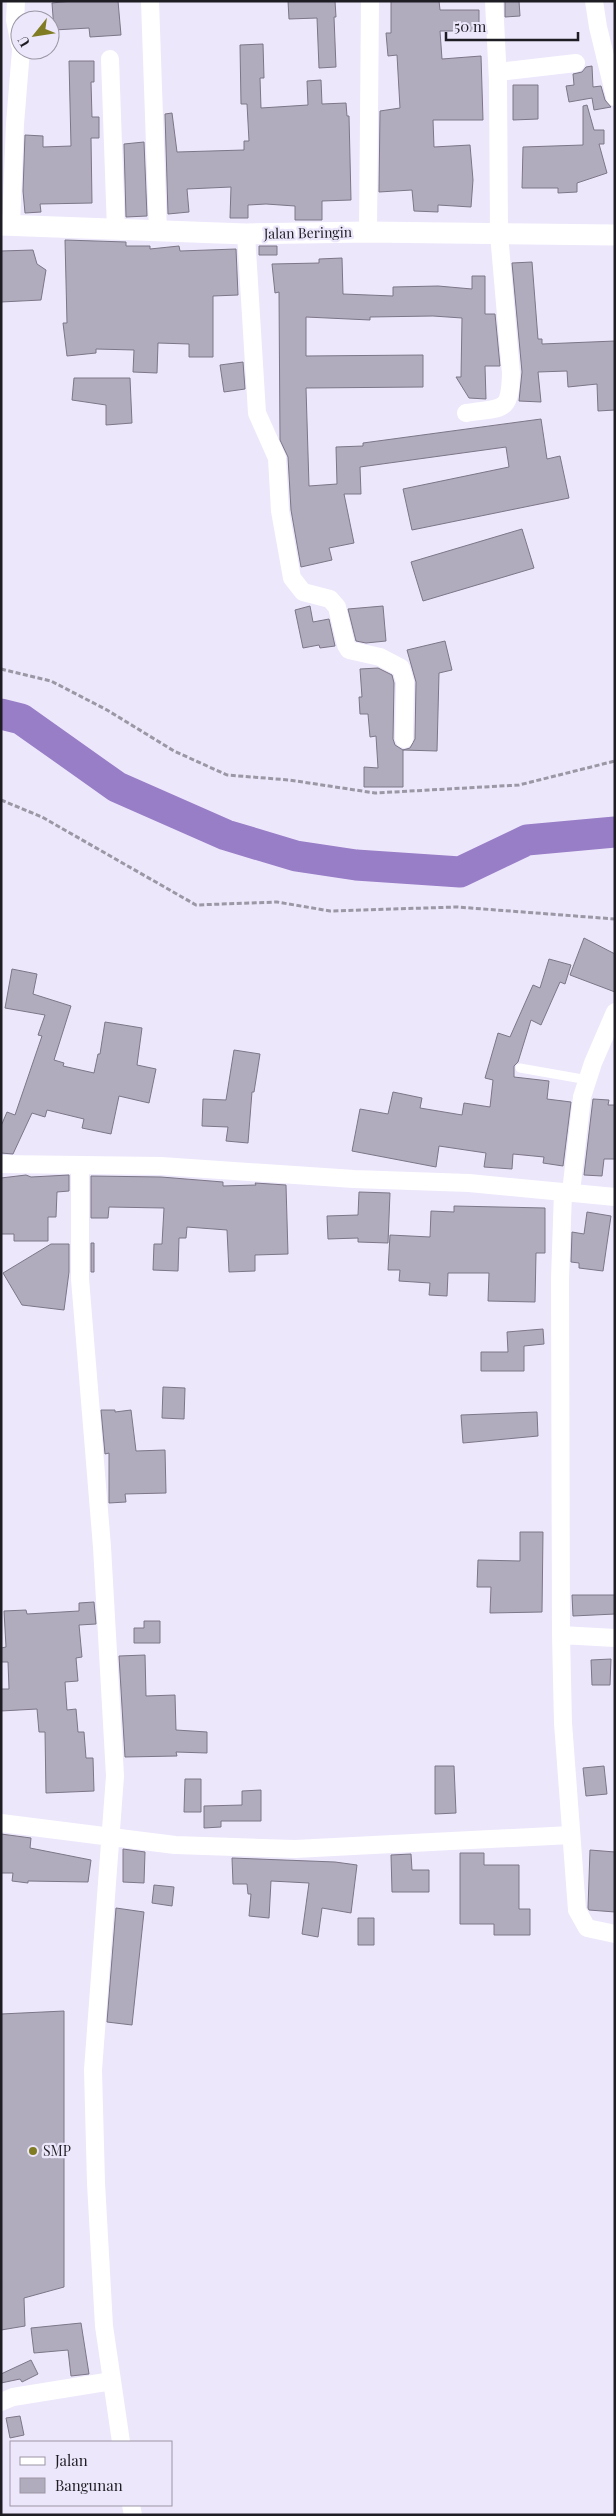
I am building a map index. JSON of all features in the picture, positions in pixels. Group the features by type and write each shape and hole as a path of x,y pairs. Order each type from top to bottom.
{"street":[{"path":"150,1 158,232"},
{"path":"368,232 370,1"},
{"path":"466,413 502,407 508,403 510,396 511,373 499,234 498,72 494,1"},
{"path":"594,1 606,26 615,97"},
{"path":"6,225 20,60"},
{"path":"110,60 116,230"},
{"path":"498,72 576,63"},
{"name":"Jalan Beringin","path":"6,225 246,234 368,232 615,235"},
{"path":"246,234 257,413 277,458 280,511 292,578 303,592 330,599 337,607 346,645 349,650 380,657 401,668 405,682 404,739"},
{"path":"615,1012 582,1096 567,1192 560,1279 563,1723 577,1910 587,1928 615,1934"},
{"path":"1,1164 161,1166 354,1179 469,1184 615,1197"},
{"path":"80,1166 80,1280 111,1675 115,1776 93,2070 99,2264 104,2326 121,2441"},
{"path":"561,1635 615,1638"},
{"path":"1,1823 175,1845 295,1849 571,1835"},
{"path":"1,2402 12,2397 112,2381"}],"lane":[{"path":"520,1068 588,1080"}],"path":[{"path":"1,670 51,681 107,710 174,752 227,775 289,780 375,793 519,785 615,760"},
{"path":"1,800 42,817 196,905 277,902 330,912 458,908 615,919"}],"building":[{"path":"118,1 121,35 90,37 89,28 60,30 60,10 53,10 52,3"},
{"path":"288,1 335,1 336,67 319,68 317,18 289,19"},
{"path":"391,1 439,1 440,10 479,10 479,31 440,31 442,59 481,56 483,120 433,120 434,147 470,145 473,180 471,207 438,205 438,212 414,211 412,190 379,192 380,111 400,108 397,55 388,56 386,33 391,33"},
{"path":"505,1 519,1 520,16 505,17"},
{"path":"263,44 264,78 260,78 261,108 308,105 307,81 321,80 322,104 346,103 347,116 349,116 351,200 322,201 322,220 295,220 295,206 266,204 248,205 248,218 230,218 231,187 187,189 189,212 168,214 165,114 172,113 177,152 244,150 244,141 249,141 247,104 241,104 240,45"},
{"path":"69,61 94,61 94,82 91,82 92,117 99,117 99,138 91,138 92,203 40,204 41,212 25,213 23,191 25,135 43,136 43,147 71,146"},
{"path":"592,66 593,87 601,86 605,100 611,107 594,110 592,98 569,102 566,86 574,85 573,74 582,72 586,67"},
{"path":"513,85 538,85 538,119 513,120"},
{"path":"587,105 594,130 604,130 604,144 599,144 607,173 577,183 577,192 558,193 558,188 522,188 523,147 583,145 583,106"},
{"path":"144,142 147,216 126,217 124,144"},
{"path":"65,240 126,242 126,246 150,246 150,249 179,246 180,251 236,249 238,295 213,296 213,357 189,357 189,344 158,343 157,373 133,372 134,350 96,349 96,353 67,356 63,323 67,323"},
{"path":"259,246 277,246 277,255 259,255"},
{"path":"33,250 37,264 46,270 41,300 1,302 1,251"},
{"path":"342,258 343,294 393,296 393,287 438,286 472,289 472,276 485,276 485,314 495,314 500,366 485,366 486,399 469,398 456,377 461,377 462,318 433,316 370,317 370,320 306,317 306,356 423,355 423,387 306,388 309,486 337,484 336,447 363,446 363,443 541,419 547,459 560,456 569,498 412,530 403,489 509,467 506,447 360,467 361,494 344,494 354,543 329,548 332,560 301,567 291,510 288,457 280,440 279,292 275,293 272,264 319,263 319,259"},
{"path":"532,262 538,339 542,339 542,344 615,341 615,410 598,411 597,384 568,387 567,371 538,372 541,402 519,401 522,372 512,263"},
{"path":"243,362 245,389 224,392 220,365"},
{"path":"74,378 130,378 132,423 106,425 106,405 72,400"},
{"path":"522,529 534,568 423,601 411,562"},
{"path":"310,606 313,622 329,619 335,646 320,648 319,645 303,648 295,610"},
{"path":"383,606 386,641 366,643 356,641 348,609"},
{"path":"445,641 452,670 439,673 437,751 403,750 410,748 415,739 416,682 407,650"},
{"path":"378,668 392,675 394,683 393,739 395,745 403,750 403,787 364,787 364,767 378,768 376,736 370,737 368,714 360,714 359,697 362,697 360,669"},
{"path":"584,938 615,954 615,992 570,975"},
{"path":"549,959 571,965 565,984 560,982 541,1025 531,1020 518,1062 514,1066 514,1077 549,1081 547,1099 571,1102 563,1166 543,1163 544,1157 513,1154 512,1169 484,1167 486,1153 439,1146 436,1167 352,1151 360,1109 388,1114 393,1092 422,1098 420,1108 462,1115 464,1103 490,1107 493,1080 485,1078 498,1033 510,1037 533,985 540,988"},
{"path":"12,969 37,974 33,994 71,1006 54,1060 64,1063 63,1066 94,1073 98,1054 100,1054 105,1022 142,1028 137,1065 156,1069 149,1103 119,1096 111,1134 82,1128 84,1119 47,1110 45,1117 32,1113 13,1154 1,1153 1,1126 7,1112 15,1115 42,1036 38,1035 45,1015 5,1008"},
{"path":"234,1050 260,1054 254,1092 252,1092 248,1143 226,1141 228,1127 202,1126 203,1099 226,1100"},
{"path":"593,1099 609,1100 608,1105 615,1105 615,1159 604,1159 602,1176 584,1175"},
{"path":"26,1175 31,1177 69,1175 69,1191 57,1192 56,1217 48,1217 48,1241 14,1241 14,1234 1,1234 1,1178"},
{"path":"91,1176 161,1177 223,1182 223,1186 256,1185 255,1183 286,1185 288,1254 255,1255 255,1271 229,1272 227,1230 187,1227 186,1238 179,1238 178,1271 153,1270 154,1244 162,1244 164,1208 109,1207 108,1218 91,1218"},
{"path":"359,1192 390,1193 388,1243 358,1242 358,1238 328,1239 327,1216 358,1215"},
{"path":"454,1206 545,1208 545,1253 536,1253 535,1302 488,1301 489,1273 448,1273 447,1296 429,1295 430,1283 399,1281 400,1270 388,1270 390,1235 430,1237 431,1211 454,1212"},
{"path":"587,1212 611,1216 603,1271 579,1268 579,1263 571,1262 572,1232 584,1234"},
{"path":"91,1243 94,1243 94,1272 91,1272"},
{"path":"51,1244 69,1244 69,1272 64,1310 22,1305 3,1273"},
{"path":"543,1329 544,1344 524,1346 524,1371 481,1371 481,1352 508,1352 507,1332"},
{"path":"163,1387 185,1388 184,1419 162,1418"},
{"path":"101,1410 115,1410 115,1412 131,1410 136,1451 165,1450 166,1493 125,1494 126,1502 109,1503 109,1453 105,1454"},
{"path":"537,1412 538,1436 463,1443 461,1415"},
{"path":"520,1532 543,1532 542,1612 490,1613 491,1587 477,1587 478,1560 520,1561"},
{"path":"572,1595 615,1595 615,1614 573,1616"},
{"path":"94,1602 96,1624 79,1625 82,1657 76,1658 78,1681 65,1682 67,1710 76,1709 78,1732 84,1732 86,1758 93,1758 94,1791 46,1793 45,1732 39,1732 37,1709 1,1711 1,1689 9,1689 8,1662 1,1662 1,1648 6,1647 4,1611 26,1610 27,1614 79,1611 79,1603"},
{"path":"144,1621 160,1621 160,1643 134,1643 134,1628 144,1628"},
{"path":"145,1655 146,1696 175,1695 176,1730 207,1732 207,1753 176,1752 177,1756 125,1757 119,1656"},
{"path":"611,1659 610,1685 592,1685 591,1660"},
{"path":"435,1766 454,1766 456,1813 435,1814"},
{"path":"604,1766 607,1794 586,1796 583,1768"},
{"path":"185,1779 201,1779 201,1812 184,1812"},
{"path":"261,1790 261,1821 221,1821 221,1827 204,1828 204,1806 242,1805 242,1791"},
{"path":"1,1834 31,1838 30,1848 91,1860 88,1882 28,1881 28,1883 12,1881 13,1873 1,1873"},
{"path":"123,1849 145,1852 144,1883 123,1882"},
{"path":"590,1850 615,1852 615,1912 589,1910 588,1908"},
{"path":"460,1853 484,1853 484,1865 519,1865 519,1909 530,1909 530,1935 494,1935 494,1924 460,1924"},
{"path":"411,1854 412,1870 429,1870 429,1892 392,1892 391,1855"},
{"path":"232,1858 335,1862 357,1865 351,1913 322,1908 318,1937 302,1934 309,1883 271,1881 269,1918 249,1916 251,1894 248,1894 247,1884 233,1884"},
{"path":"154,1885 174,1887 172,1906 152,1903"},
{"path":"116,1908 144,1912 132,2025 107,2022"},
{"path":"358,1918 374,1918 374,1945 358,1945"},
{"name":"SMP","path":"64,2011 64,2287 24,2298 25,2326 1,2330 1,2014"},
{"path":"81,2323 89,2374 71,2376 68,2350 34,2353 31,2328"},
{"path":"31,2360 38,2374 22,2382 20,2379 1,2383 1,2374"},
{"path":"20,2416 24,2435 10,2438 6,2418"}],"waterway":[{"path":"1,714 21,719 117,787 226,835 296,856 356,865 460,872 527,840 615,832"}],"place":[{"name":"SMP","path":"33,2151"}]}
